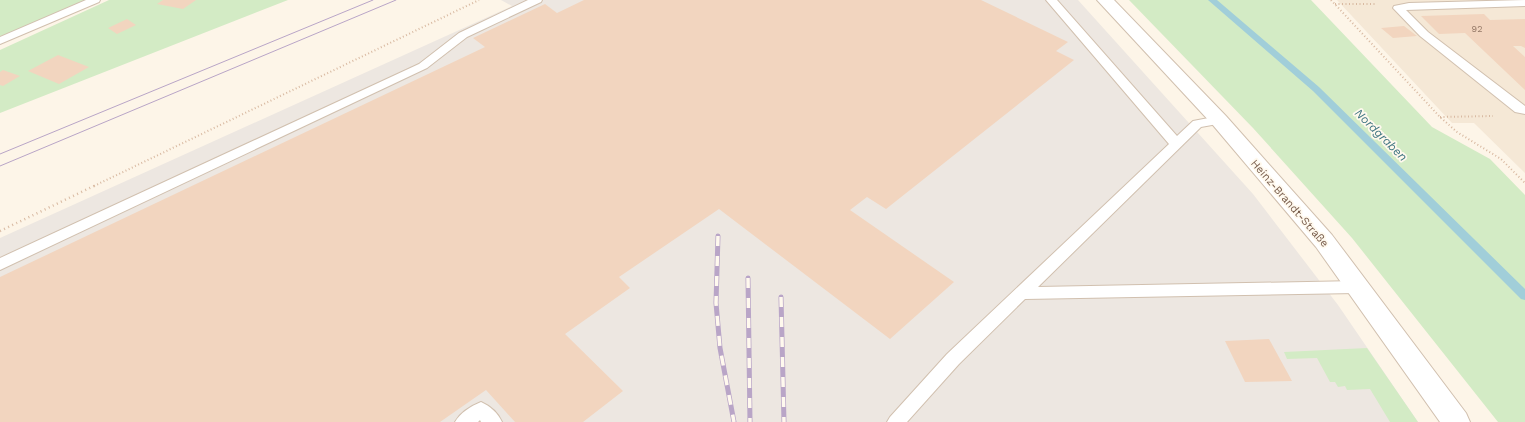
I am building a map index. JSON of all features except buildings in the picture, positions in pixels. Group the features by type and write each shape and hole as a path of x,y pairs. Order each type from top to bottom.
{"street":[{"name":"Heinz-Brandt-Straße","path":"1105,0 1218,120 1324,241 1456,422"}],"lane":[{"path":"0,41 95,0"},
{"path":"0,264 423,66 463,35 537,0"},
{"path":"1051,0 1176,144"},
{"path":"1525,3 1408,6 1398,8 1424,34 1519,109 1525,110"},
{"path":"896,422 953,359 1197,124 1218,120"},
{"path":"1022,292 1357,287"},
{"path":"464,422 481,410 493,422"}],"path":[{"path":"0,231 479,0"},
{"path":"1332,0 1440,117 1457,132 1502,159 1525,183"},
{"path":"1364,0 1367,4"},
{"path":"1335,4 1346,4"},
{"path":"1440,117 1494,116"}],"shaded area":[{"path":"501,0 1078,0 1253,194 1338,305 1418,422 0,422 0,238 512,6"},
{"path":"1337,0 1525,0 1525,173 1474,123 1452,123"}],"green space":[{"path":"0,0 85,0 0,37"},
{"path":"109,0 288,0 0,113 0,50"},
{"path":"1129,0 1311,0 1432,127 1490,159 1525,195 1525,422 1498,422 1352,238 1253,128"},
{"path":"1367,348 1418,422 1390,422 1370,389 1347,390 1345,386 1338,387 1335,382 1330,382 1317,358 1287,359 1284,352"}],"waterway":[{"name":"Nordgraben","path":"1212,0 1316,89 1525,296"}],"tram line":[{"path":"0,154 373,0"},
{"path":"0,166 396,0"}],"railway":[{"path":"718,236 716,303 720,348 734,422"},
{"path":"748,278 750,422"},
{"path":"781,297 784,422"}]}
